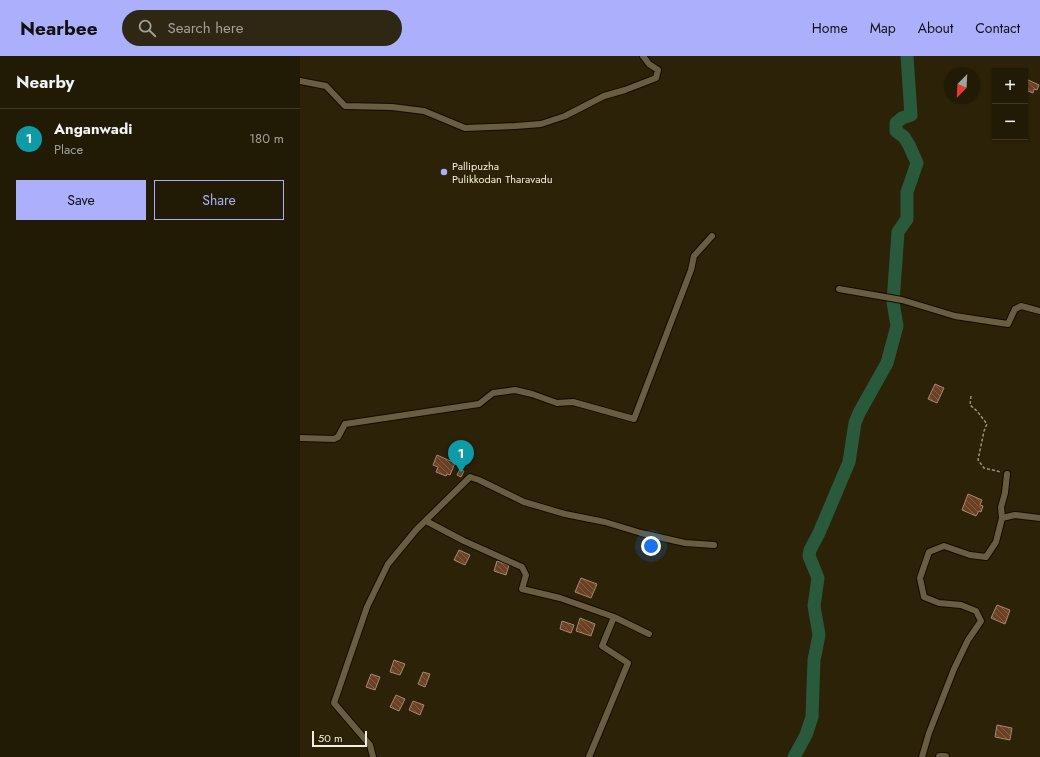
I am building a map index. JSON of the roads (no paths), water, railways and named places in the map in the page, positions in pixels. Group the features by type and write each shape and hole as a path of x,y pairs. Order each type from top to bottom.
{"main road":[{"path":"940,757 945,757"}],"street":[{"path":"300,81 326,86 345,106 392,107 424,111 465,128 515,126 541,124 565,116 604,96 626,90 656,78 658,70 649,64 643,56"},
{"path":"300,438 334,439 338,437 345,424 479,404 493,394 515,390 532,394 557,403 573,402 634,419 691,270 694,256 712,236"},
{"path":"839,289 902,300 955,316 1008,324 1015,309 1021,306 1040,311"},
{"path":"922,757 929,733 954,669 968,640 981,621 976,611 961,605 939,603 924,597 920,578 929,552 944,546 986,557 996,542 1002,518 1001,507 1005,493 1007,474"},
{"path":"373,757 370,745 334,703 366,607 388,564 416,530 470,477 524,502 565,514 605,522 641,533 685,543 714,545"},
{"path":"1002,518 1015,515 1040,518"},
{"path":"426,521 464,541 522,566 526,574 522,589 560,598 614,617 649,634"},
{"path":"589,757 628,663 602,646 614,617"}],"waterway":[{"path":"794,757 806,735 812,717 814,660 819,635 814,606 818,578 809,556 810,550 819,533 849,462 855,423 887,363 897,326 893,302 898,232 907,219 907,192 917,163 904,137 896,131 896,123 902,118 911,115 907,56"}],"place":[{"name":"Pallipuzha Pulikkodan Tharavadu","path":"444,172"},
{"name":"Anganwadi","path":"461,473"}]}
